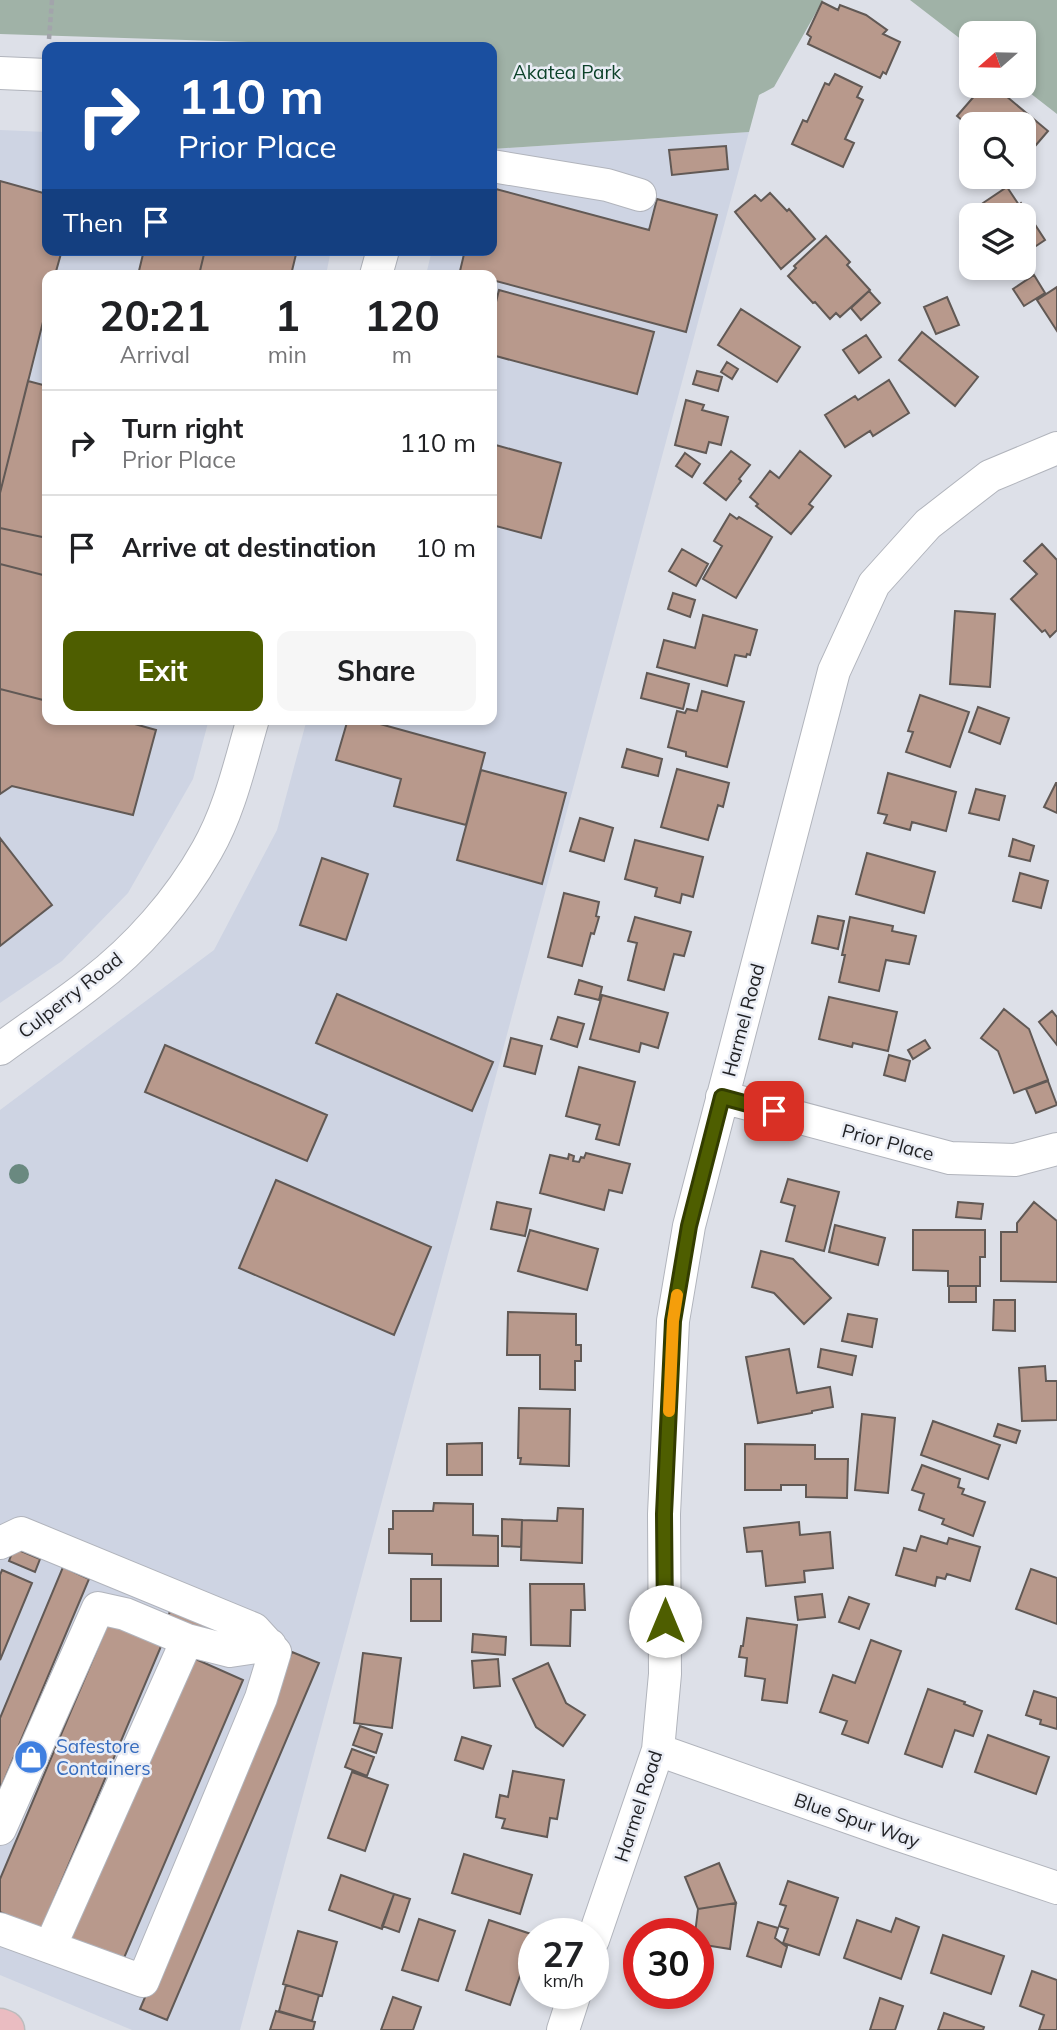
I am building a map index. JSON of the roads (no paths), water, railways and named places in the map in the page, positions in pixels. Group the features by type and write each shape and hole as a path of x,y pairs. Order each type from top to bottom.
{"main road":[{"path":"0,2028 5,2030"}],"street":[{"path":"0,73 42,75"},
{"path":"497,167 607,185 640,195"},
{"name":"Harmel Road","path":"601,1918 658,1750 665,1674 664,1514 673,1321 689,1226 835,671 874,584 928,523 990,476 1057,448"},
{"name":"Culperry Road","path":"0,1049 93,982 135,944 179,894 207,850 227,808 251,725"},
{"name":"Prior Place","path":"722,1097 950,1158 1015,1160 1057,1149"},
{"path":"0,1543 21,1533 254,1629 275,1651 261,1698 143,1981 0,1929"},
{"path":"0,1829 98,1608 125,1614 187,1640 230,1651 270,1645"},
{"path":"50,1947 187,1640"},
{"name":"Blue Spur Way","path":"658,1750 1057,1888"},
{"path":"563,2030 570,2009"}],"place":[{"name":"Safestore Containers","path":"31,1757"}],"park label":[{"name":"Akatea Park","path":"567,72"}]}
